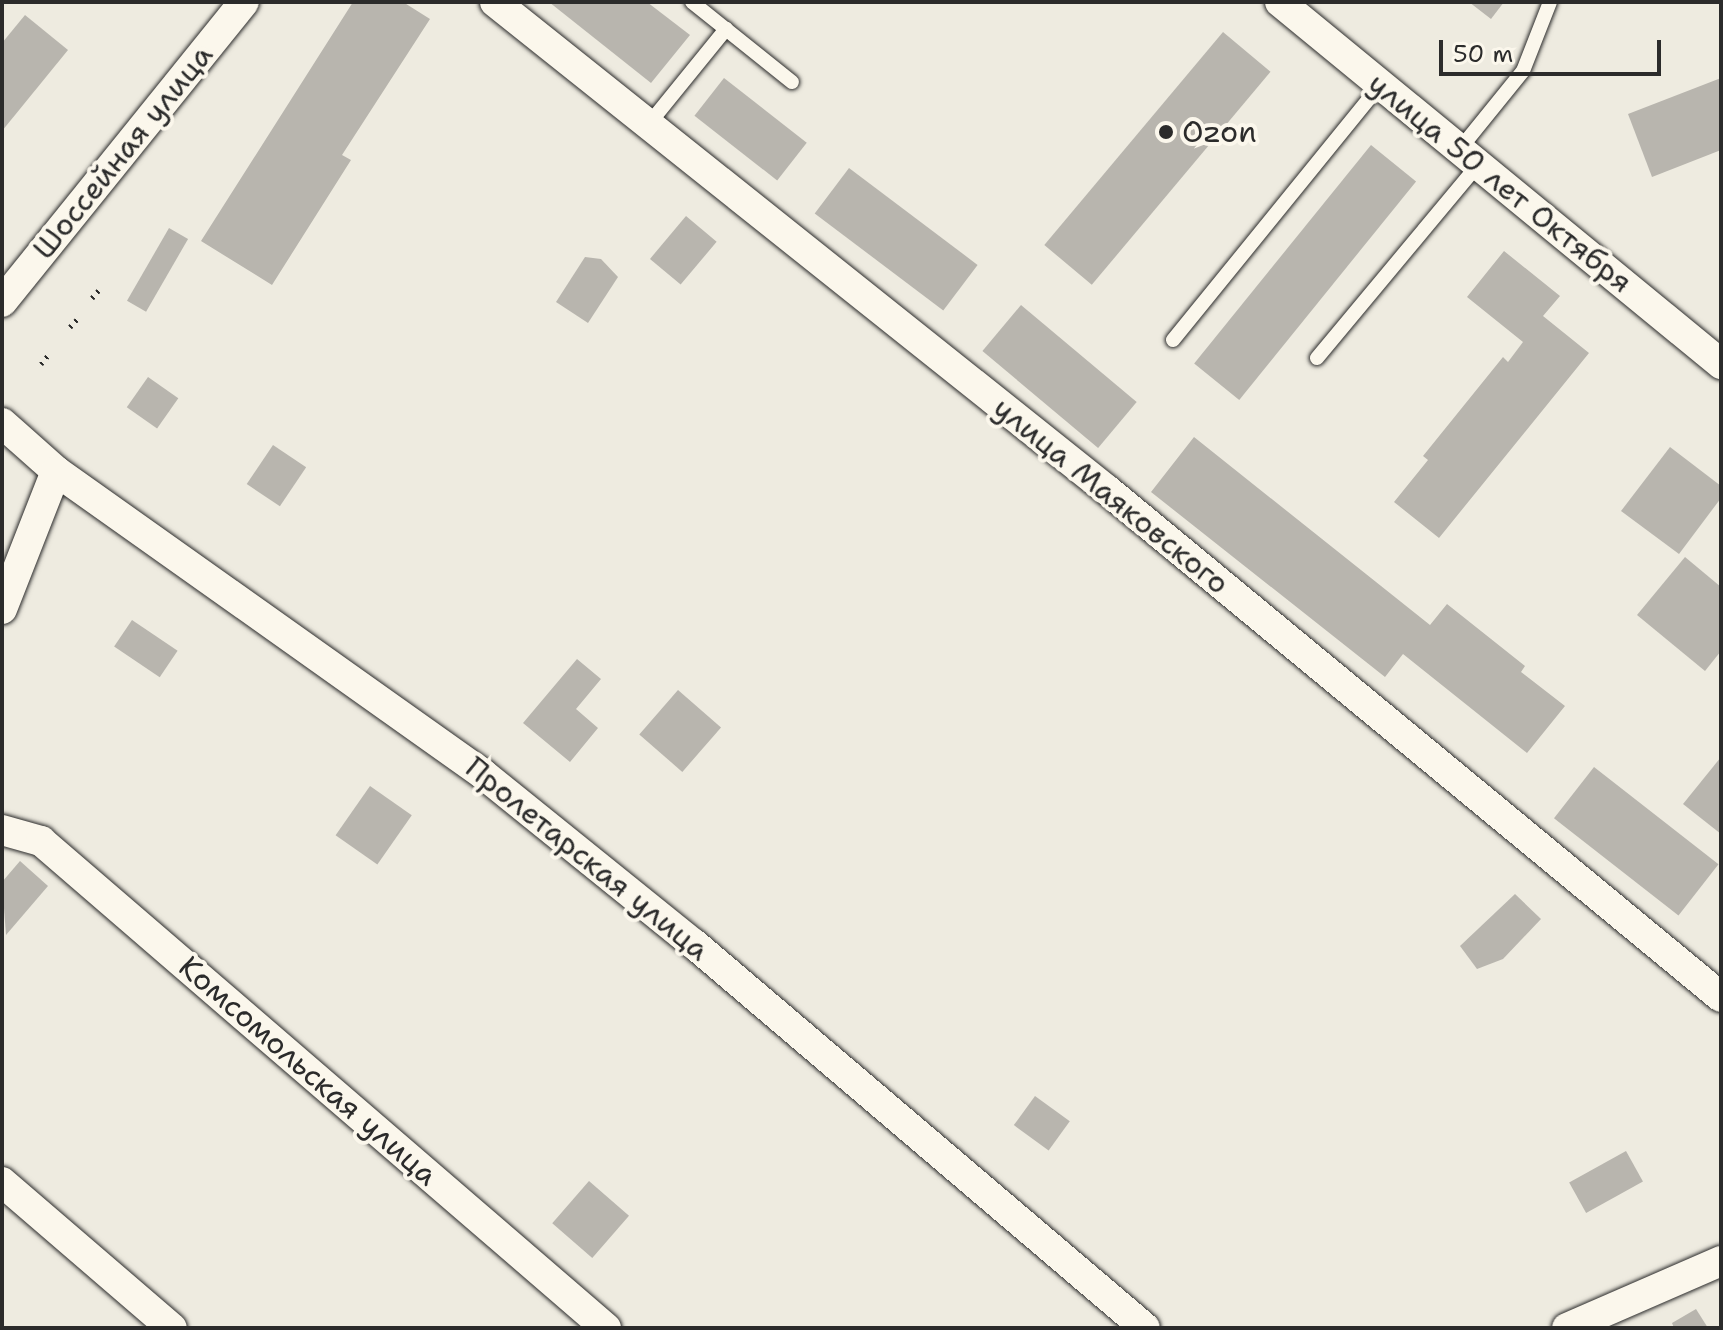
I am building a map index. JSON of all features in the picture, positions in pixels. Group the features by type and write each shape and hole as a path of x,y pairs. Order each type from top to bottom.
{"street":[{"name":"Шоссейная улица","path":"2,302 244,2"},
{"name":"улица Маяковского","path":"495,2 1107,490 1721,997"},
{"name":"улица 50 лет Октября","path":"1280,2 1721,364"},
{"name":"Пролетарская улица","path":"2,423 56,471 483,774 694,944 1145,1328"},
{"path":"2,609 56,471"},
{"name":"Комсомольская улица","path":"2,830 41,841 606,1328"},
{"path":"2,1182 172,1328"},
{"path":"1567,1328 1721,1261"}],"lane":[{"path":"692,2 792,82"},
{"path":"1317,358 1468,157 1523,71 1550,2"},
{"path":"648,125 726,29"},
{"path":"1173,340 1380,85"}],"path":[{"path":"92,298 99,290"},
{"path":"70,327 78,318"},
{"path":"41,364 49,354"}],"building":[{"path":"353,2 403,2 430,19 342,155 351,160 272,285 201,241"},
{"path":"549,2 647,2 690,35 651,83"},
{"path":"1469,2 1504,2 1491,19"},
{"path":"25,15 68,50 2,131 2,43"},
{"path":"1223,32 1270,72 1092,285 1044,245"},
{"path":"724,78 807,143 777,180 694,116"},
{"path":"1721,78 1721,150 1652,177 1628,114"},
{"path":"1371,145 1416,182 1239,400 1194,363"},
{"path":"849,168 978,265 943,310 815,214"},
{"path":"686,216 717,242 681,285 650,259"},
{"path":"169,228 188,239 146,312 127,301"},
{"path":"1504,251 1560,296 1543,316 1589,353 1439,538 1394,502 1428,460 1423,456 1503,357 1508,362 1523,342 1467,297"},
{"path":"585,257 601,259 618,277 588,323 556,302"},
{"path":"1021,305 1137,402 1098,448 982,351"},
{"path":"148,377 178,398 157,429 127,407"},
{"path":"1194,437 1430,625 1447,604 1525,666 1521,672 1565,706 1527,753 1403,654 1385,677 1151,492"},
{"path":"273,445 306,467 280,506 247,484"},
{"path":"1670,447 1721,486 1721,498 1679,554 1621,511"},
{"path":"1685,557 1721,587 1721,651 1705,671 1637,615"},
{"path":"132,620 178,651 160,677 114,647"},
{"path":"577,659 601,679 576,709 598,728 570,762 523,723"},
{"path":"678,690 721,727 682,772 639,735"},
{"path":"1721,757 1721,834 1683,804"},
{"path":"1594,767 1719,864 1678,915 1554,818"},
{"path":"370,786 412,815 377,864 336,835"},
{"path":"20,861 48,886 6,935 2,882"},
{"path":"1515,894 1541,919 1503,959 1477,969 1460,946"},
{"path":"1035,1096 1070,1121 1049,1150 1014,1125"},
{"path":"1626,1151 1643,1182 1586,1213 1569,1183"},
{"path":"589,1181 629,1216 592,1258 552,1223"},
{"path":"1696,1309 1708,1328 1674,1328 1672,1323"}],"place":[{"name":"Ozon","path":"1166,132"}]}
